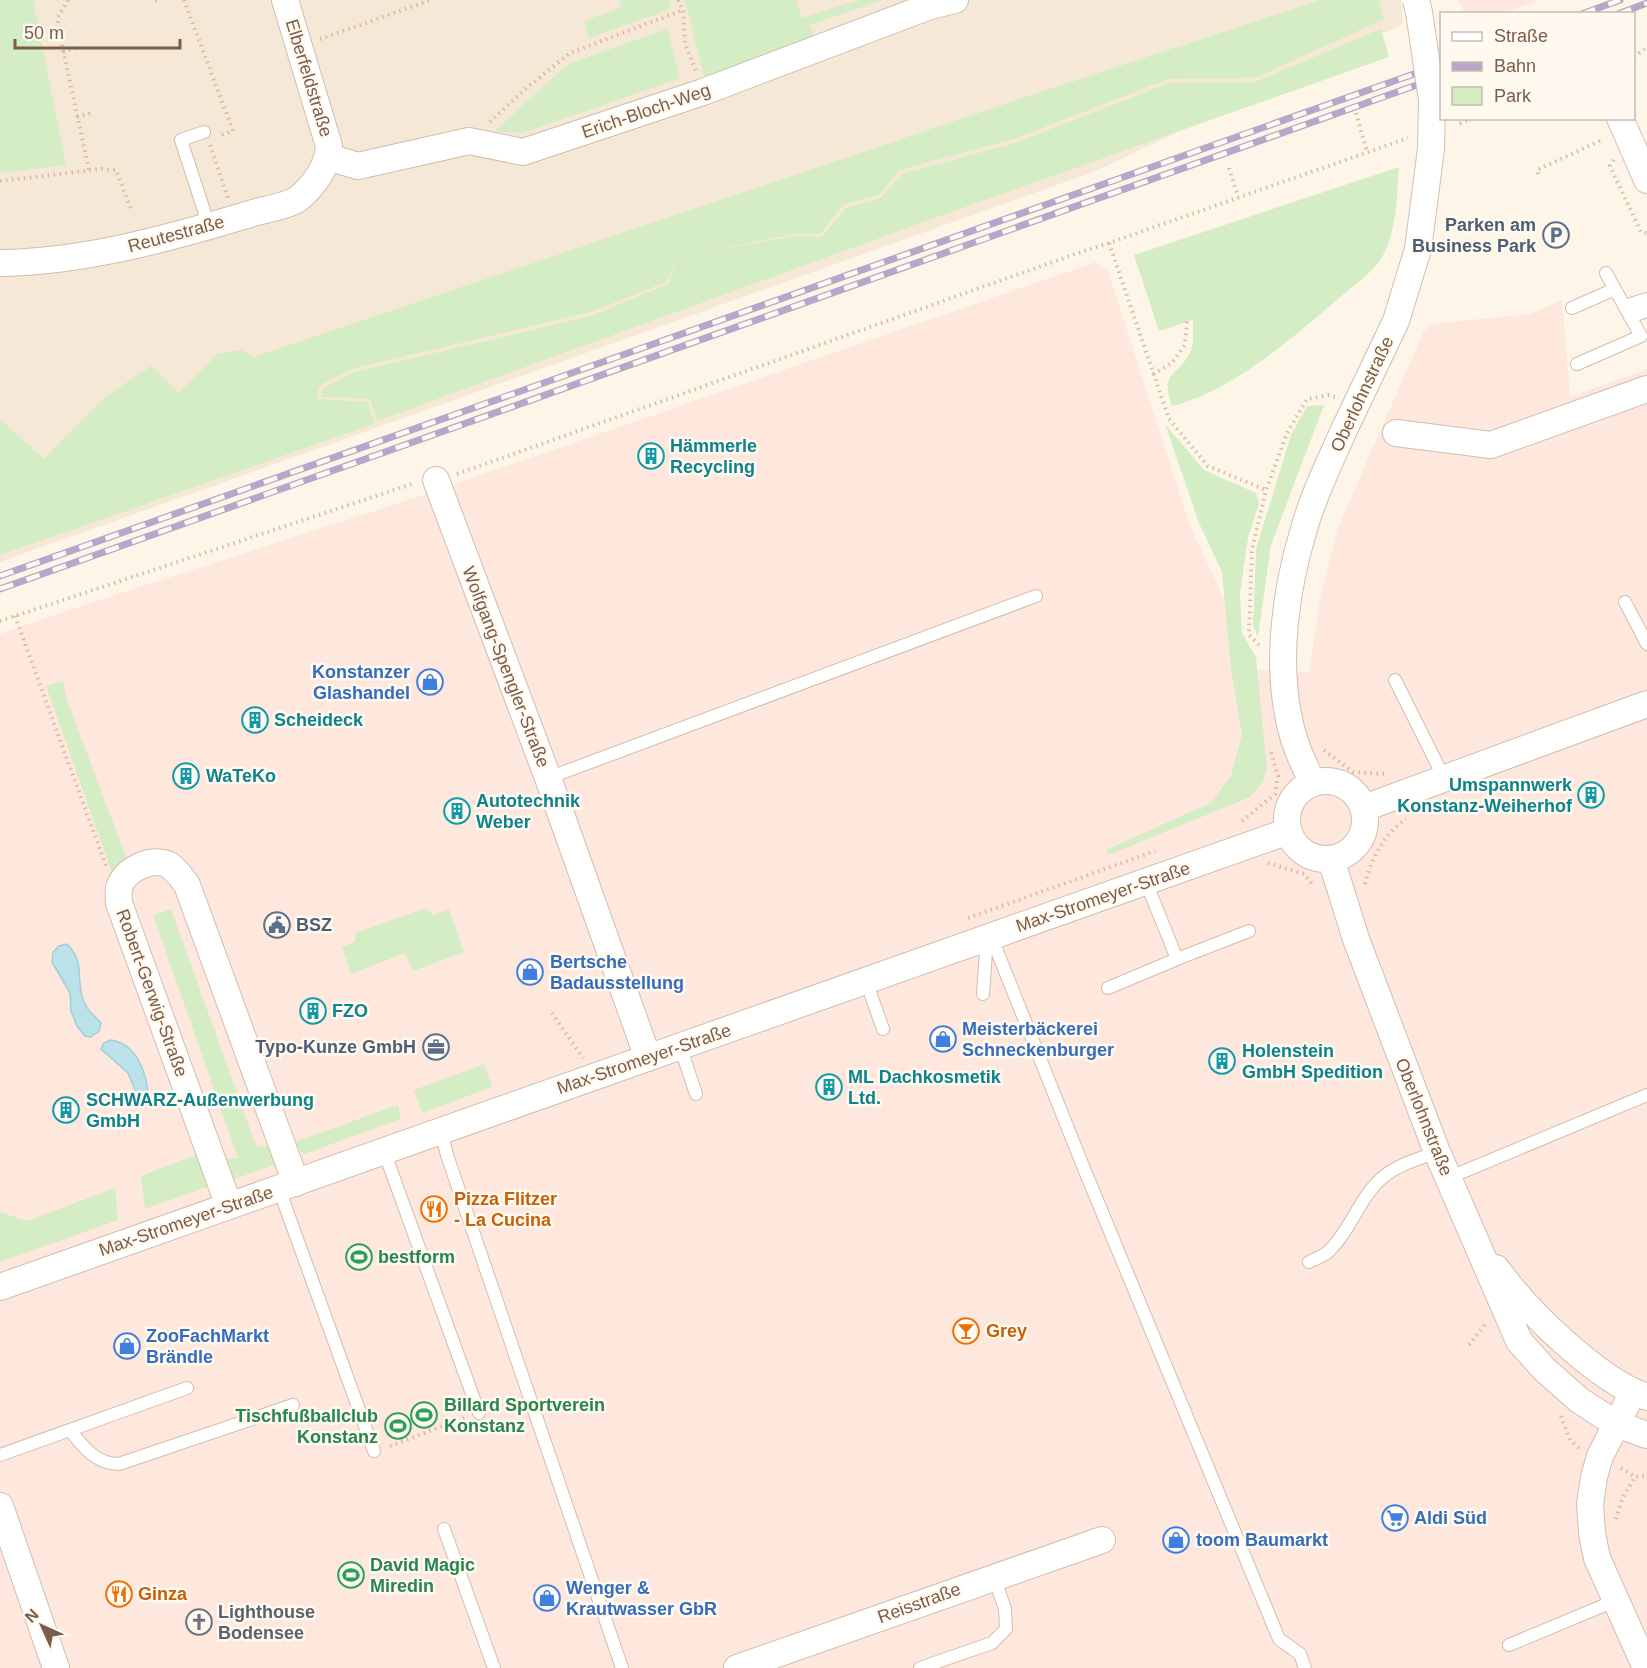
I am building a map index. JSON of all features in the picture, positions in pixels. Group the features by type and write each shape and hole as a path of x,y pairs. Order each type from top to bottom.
{"street":[{"name":"Elberfeldstraße","path":"285,0 329,146 328,157"},
{"name":"Erich-Bloch-Weg","path":"328,157 358,166 469,141 523,152 703,92 930,6 955,0"},
{"name":"Oberlohnstraße","path":"1312,783 1302,763 1288,719 1283,676 1285,629 1304,528 1343,432 1396,321 1418,249 1431,149 1432,100 1416,0"},
{"path":"1622,124 1647,180"},
{"name":"Reutestraße","path":"0,263 19,263 118,249 209,226 296,200 321,174 328,157"},
{"path":"1396,433 1491,445 1647,389"},
{"name":"Wolfgang-Spengler-Straße","path":"436,480 548,778 648,1058"},
{"path":"1364,808 1647,704"},
{"path":"1334,781 1344,785 1359,799 1364,808 1366,820 1364,831 1352,850 1342,856 1331,859 1310,855 1293,841 1289,831 1287,816 1291,802 1300,791 1312,783 1334,781"},
{"name":"Max-Stromeyer-Straße","path":"0,1287 1289,831"},
{"name":"Oberlohnstraße","path":"1331,859 1356,939 1437,1152 1519,1341 1563,1387 1579,1400 1616,1424 1647,1435"},
{"name":"Robert-Gerwig-Straße","path":"229,1206 119,903 119,887 138,867 160,862 168,865 187,885 287,1186"},
{"name":"Oberlohnstraße","path":"1475,1238 1514,1291 1551,1330 1592,1364 1640,1395 1616,1424 1600,1456 1590,1504 1597,1558 1646,1668"},
{"path":"0,1506 56,1668"},
{"name":"Reisstraße","path":"737,1668 1102,1540"}],"lane":[{"path":"206,136 181,140 209,226"},
{"path":"1578,363 1641,336 1606,273"},
{"path":"1572,308 1615,289"},
{"path":"1627,311 1647,299"},
{"path":"1627,311 1647,311"},
{"path":"548,778 1036,596"},
{"path":"1625,602 1647,644"},
{"path":"1395,680 1444,778"},
{"path":"1146,882 1177,959"},
{"path":"1108,988 1249,931"},
{"path":"983,994 989,937"},
{"path":"989,937 1279,1639 1300,1654 1305,1668"},
{"path":"866,981 884,1029"},
{"path":"680,1046 696,1094"},
{"path":"1448,1178 1647,1095"},
{"path":"441,1131 447,1155 622,1668"},
{"path":"384,1151 479,1413"},
{"path":"1309,1262 1328,1252 1344,1233 1370,1190 1384,1176 1406,1164 1437,1152"},
{"path":"287,1186 374,1451"},
{"path":"0,1455 187,1388"},
{"path":"70,1430 91,1454 110,1464 119,1464 293,1405"},
{"path":"444,1529 494,1668"},
{"path":"921,1668 992,1643 1006,1629 1005,1609 994,1577"},
{"path":"1509,1645 1617,1600"}],"path":[{"path":"68,0 58,17 58,27 89,170"},
{"path":"184,0 234,131 216,137"},
{"path":"300,46 431,0"},
{"path":"678,0 683,10 686,43 703,92"},
{"path":"469,141 524,90 570,53 683,10"},
{"path":"1635,56 1647,47"},
{"path":"63,52 76,48"},
{"path":"77,117 92,113"},
{"path":"1356,113 1367,152"},
{"path":"1460,124 1468,120"},
{"path":"1538,174 1537,170 1622,124"},
{"path":"206,136 235,218"},
{"path":"0,621 415,482 436,480 1408,138"},
{"path":"1229,168 1238,197"},
{"path":"0,181 89,170 116,170 131,209"},
{"path":"1109,243 1169,419 1208,466 1266,490"},
{"path":"1153,374 1172,363 1185,345 1187,321"},
{"path":"15,616 107,869"},
{"path":"1321,743 1325,752 1353,772 1387,774"},
{"path":"1233,824 1243,820 1275,794 1278,776"},
{"path":"1364,886 1369,866 1383,843 1393,829 1405,820"},
{"path":"979,912 1159,849"},
{"path":"1261,861 1304,874 1316,892"},
{"path":"552,1013 596,1076"},
{"path":"374,1451 479,1413"},
{"path":"1614,1524 1623,1497 1635,1477"}],"shaded area":[{"path":"0,0 1401,0 1403,24 1096,171 0,562"},
{"path":"1459,0 1541,0 1507,12 1464,12"},
{"path":"1096,262 1108,271 1190,526 1225,601 1231,669 1309,672 1320,600 1338,528 1423,333 1430,324 1530,314 1562,300 1570,397 1647,369 1647,1668 0,1668 0,634 417,497"}],"green space":[{"path":"0,0 33,0 66,165 0,173"},
{"path":"619,0 671,0 668,10 589,38 584,21 621,8"},
{"path":"685,0 796,0 802,18 858,0 882,0 809,25 816,39 705,79"},
{"path":"1320,0 1379,0 1384,19 1255,78 1168,79 1014,139 899,170 879,195 843,205 820,234 795,234 697,253 796,236 822,237 846,208 881,198 902,174 1015,143 1169,83 1255,82 1381,29 1389,57 962,208 377,421 370,399 321,397 323,388 354,372 591,316 668,284 678,257 666,282 591,312 352,369 320,385 316,399 368,402 374,424 0,555 0,419 44,459 105,397 151,366 179,393 217,354 242,350 254,357"},
{"path":"667,29 680,78 523,133 495,131 568,64"},
{"path":"1399,167 1391,236 1382,257 1374,268 1261,361 1217,389 1172,406 1169,381 1190,353 1193,341 1193,320 1159,331 1134,255"},
{"path":"1324,405 1271,545 1258,637 1253,626 1256,549 1291,435 1307,406"},
{"path":"1165,424 1204,470 1256,493 1259,504 1248,538 1240,593 1242,633 1256,657 1267,768 1263,782 1250,797 1109,855 1106,850 1210,803 1231,776 1242,735 1231,670 1222,572 1199,523"},
{"path":"63,681 67,700 126,857 129,856 131,861 112,873 46,686"},
{"path":"426,908 433,915 449,909 464,952 413,971 405,953 351,974 342,947 355,942 355,933"},
{"path":"171,909 256,1146 273,1147 279,1163 232,1180 223,1159 238,1158 153,915"},
{"path":"484,1064 492,1087 422,1113 414,1090"},
{"path":"398,1105 401,1119 304,1154 292,1143"},
{"path":"201,1153 207,1167 207,1187 145,1209 141,1176"},
{"path":"115,1188 118,1220 0,1262 0,1212 27,1221"}],"water":[{"path":"67,944 77,958 80,988 85,1004 101,1023 99,1031 91,1037 85,1036 77,1026 71,1011 70,993 52,962 53,952 59,946"},
{"path":"111,1040 129,1048 140,1064 147,1084 148,1103 145,1105 136,1092 128,1073 101,1049 104,1043"}],"railway":[{"path":"1587,12 1620,0"},
{"path":"1623,12 1647,3"},
{"path":"0,576 1440,65"},
{"path":"0,589 1440,77"}],"place":[{"name":"Parken am Business Park","path":"1556,235"},
{"name":"Hämmerle Recycling","path":"651,456"},
{"name":"Konstanzer Glashandel","path":"430,682"},
{"name":"Scheideck","path":"255,720"},
{"name":"WaTeKo","path":"186,776"},
{"name":"Umspannwerk Konstanz-Weiherhof","path":"1591,795"},
{"name":"Autotechnik Weber","path":"457,811"},
{"name":"BSZ","path":"277,925"},
{"name":"Bertsche Badausstellung","path":"530,972"},
{"name":"FZO","path":"313,1011"},
{"name":"Meisterbäckerei Schneckenburger","path":"943,1039"},
{"name":"Typo-Kunze GmbH","path":"436,1047"},
{"name":"Holenstein GmbH Spedition","path":"1222,1061"},
{"name":"ML Dachkosmetik Ltd.","path":"829,1087"},
{"name":"SCHWARZ-Außenwerbung GmbH","path":"66,1110"},
{"name":"Pizza Flitzer - La Cucina","path":"434,1209"},
{"name":"bestform","path":"359,1257"},
{"name":"Grey","path":"966,1331"},
{"name":"ZooFachMarkt Brändle","path":"127,1346"},
{"name":"Billard Sportverein Konstanz","path":"424,1415"},
{"name":"Tischfußballclub Konstanz","path":"398,1426"},
{"name":"Aldi Süd","path":"1395,1518"},
{"name":"toom Baumarkt","path":"1176,1540"},
{"name":"David Magic Miredin","path":"351,1575"},
{"name":"Ginza","path":"119,1594"},
{"name":"Wenger & Krautwasser GbR","path":"547,1598"},
{"name":"Lighthouse Bodensee","path":"199,1622"}]}
